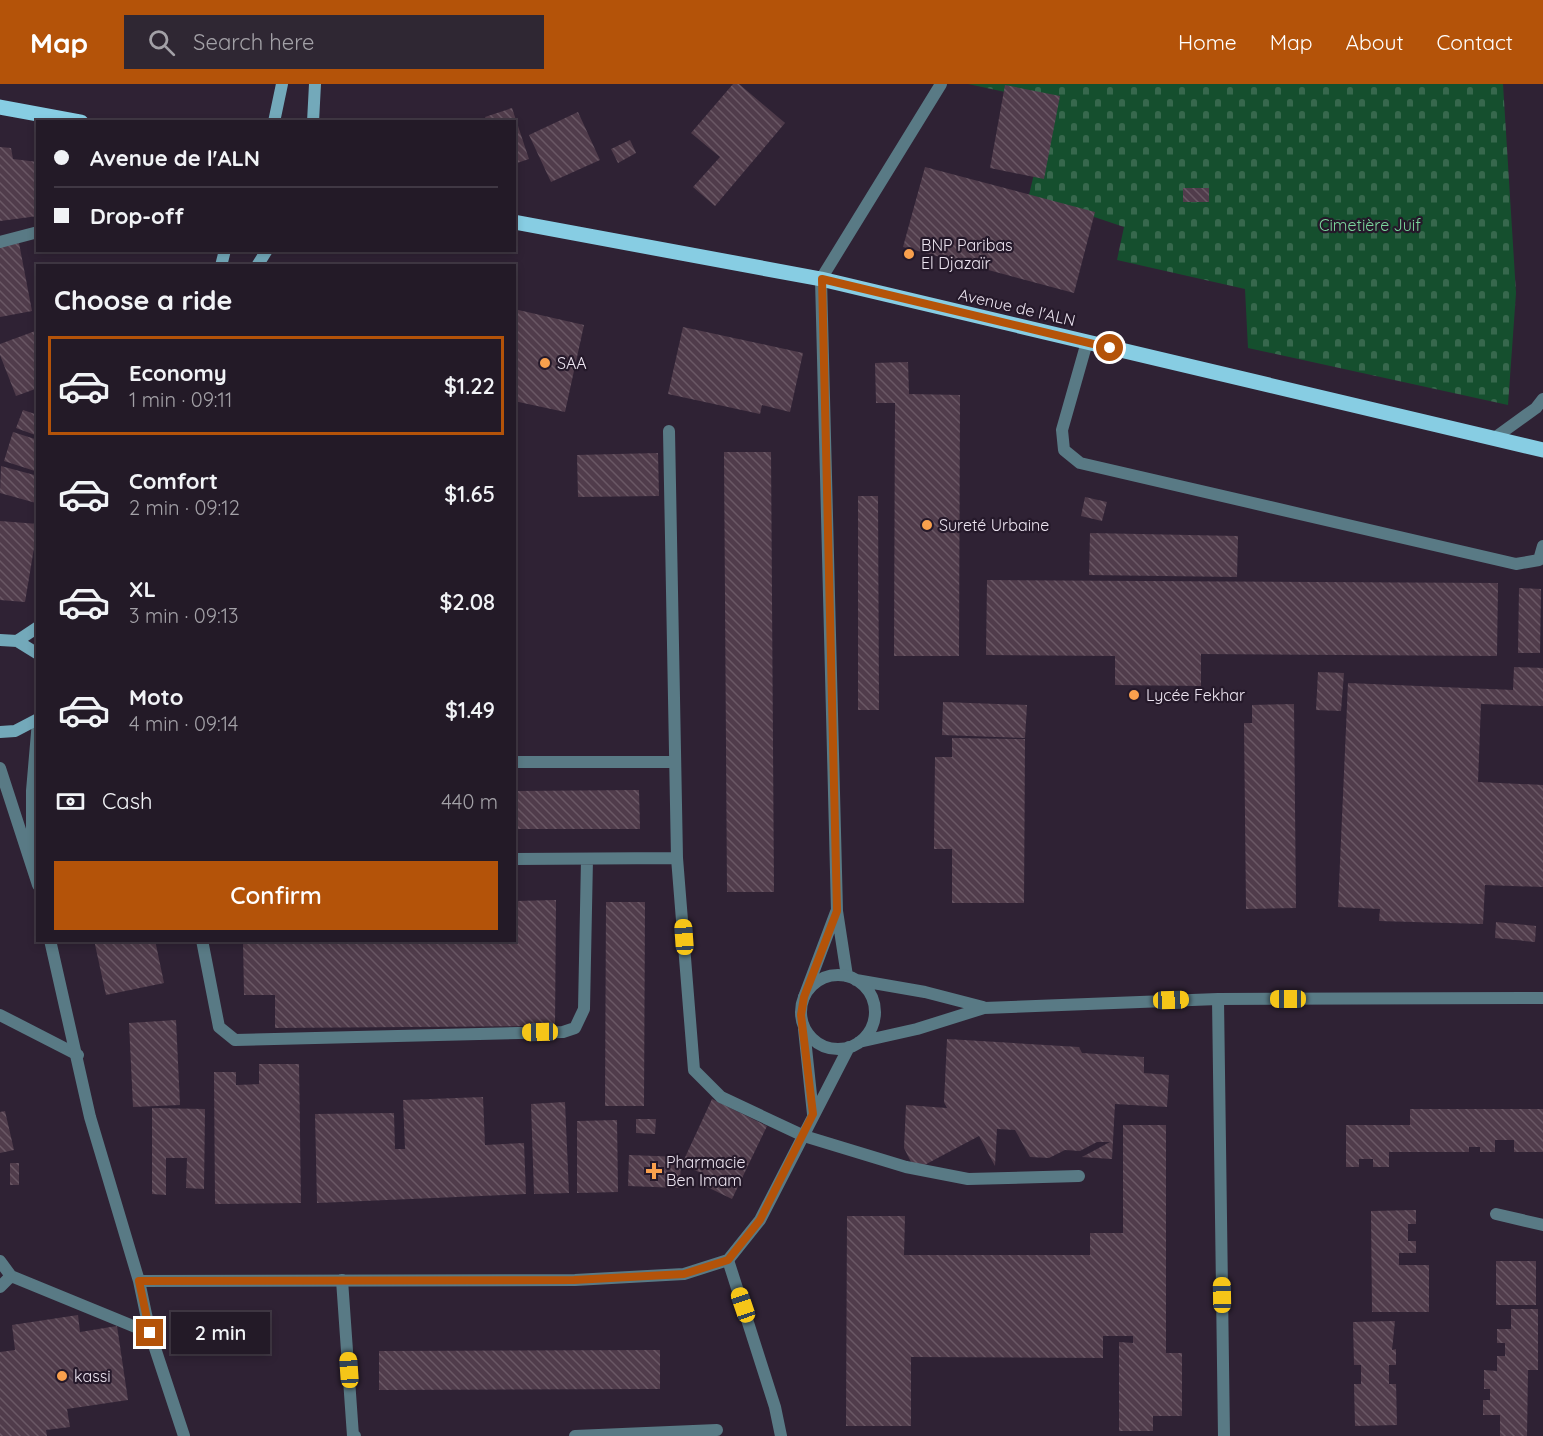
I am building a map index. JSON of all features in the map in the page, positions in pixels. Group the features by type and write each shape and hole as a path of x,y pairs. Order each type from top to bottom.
{"main road":[{"path":"274,120 282,84"},
{"path":"313,120 315,84"},
{"path":"0,107 66,120"},
{"name":"Avenue de l'ALN","path":"516,222 822,279 1543,450"},
{"path":"17,641 36,628"},
{"path":"0,640 17,641 36,653"},
{"path":"0,732 21,729 36,721"}],"street":[{"path":"139,1281 574,1280 684,1274 728,1260 760,1220 813,1114 854,1045 872,1028 875,1011 872,998 865,987 851,978 837,911 822,279 941,84"},
{"path":"0,242 36,233"},
{"path":"1087,342 1062,430 1064,450 1080,463 1516,564 1539,560 1543,546"},
{"path":"1492,439 1536,408 1543,399"},
{"path":"669,431 677,858 694,1070 721,1098 804,1136 906,1167 968,1179 1079,1176"},
{"path":"32,863 32,791 36,744"},
{"path":"516,762 675,762"},
{"path":"0,768 36,878"},
{"path":"516,859 677,858"},
{"path":"202,942 219,1027 235,1040 563,1032 574,1028 584,1010 587,859"},
{"path":"813,1114 801,1015 804,997 837,911"},
{"path":"51,942 90,1117 139,1281 150,1333 184,1436"},
{"path":"804,997 822,978 834,975 925,992 984,1008"},
{"path":"804,1028 822,1046 841,1049 984,1008 1218,999 1543,998"},
{"path":"1218,999 1224,1436"},
{"path":"0,1015 78,1055"},
{"path":"1496,1214 1543,1225"},
{"path":"728,1260 768,1384 781,1436"},
{"path":"0,1261 11,1276 150,1333"},
{"path":"0,1287 11,1276"},
{"path":"342,1280 354,1436"},
{"path":"575,1436 717,1430"}],"green space":[{"name":"Cimetière Juif","path":"968,84 1503,84 1516,293 1508,405 1248,348 1245,289 1117,260 1124,227 1029,195 1051,102"}],"building":[{"path":"733,84 739,84 785,123 715,206 693,187 720,157 691,133"},
{"path":"1005,85 1060,96 1044,179 990,168"},
{"path":"512,108 516,120 486,120 485,117"},
{"path":"578,112 600,160 551,182 529,135"},
{"path":"516,120 529,159 516,163"},
{"path":"630,140 636,153 618,163 611,149"},
{"path":"0,147 11,148 13,159 36,162 36,216 0,221"},
{"path":"925,167 1095,212 1074,293 903,247"},
{"path":"1183,188 1209,188 1209,202 1183,202"},
{"path":"19,243 32,311 0,317 0,247"},
{"name":"SAA","path":"516,309 584,325 565,412 516,401"},
{"path":"683,327 803,353 790,412 762,405 760,414 668,394"},
{"path":"36,331 36,389 16,396 0,355 0,344"},
{"name":"Sureté Urbaine","path":"908,362 909,394 960,395 959,656 894,656 895,403 876,403 875,363"},
{"path":"23,410 36,414 36,435 16,428"},
{"path":"13,432 36,439 36,471 4,461"},
{"path":"724,452 771,452 774,892 727,892"},
{"path":"658,453 659,496 578,497 577,455"},
{"path":"1,466 36,475 36,503 0,493"},
{"path":"858,496 878,496 879,710 858,710"},
{"path":"1085,497 1107,502 1102,521 1081,516"},
{"path":"0,521 36,524 25,602 0,600"},
{"path":"1090,533 1238,536 1237,577 1089,575"},
{"path":"987,580 1498,583 1497,656 1201,654 1201,686 1115,685 1115,656 986,655"},
{"path":"1519,588 1541,589 1540,653 1518,653"},
{"path":"1514,667 1543,668 1543,706 1481,704 1478,782 1543,785 1543,887 1485,885 1483,924 1379,921 1380,909 1338,907 1348,683 1513,690"},
{"path":"1318,672 1344,673 1341,711 1316,710"},
{"path":"943,702 1027,705 1025,738 942,735"},
{"path":"1294,704 1296,908 1246,909 1244,723 1252,723 1252,705"},
{"path":"952,738 1025,739 1024,903 952,903 952,849 934,849 935,757 952,757"},
{"path":"639,790 640,829 516,829 516,791"},
{"path":"556,900 555,1026 275,1028 275,995 244,995 243,942 516,942 516,901"},
{"path":"606,902 645,902 644,1106 605,1106"},
{"path":"1496,922 1536,926 1535,942 1495,938"},
{"path":"94,942 155,942 164,983 106,995"},
{"path":"176,1020 180,1105 133,1107 129,1023"},
{"path":"947,1039 1079,1047 1082,1053 1144,1057 1144,1073 1169,1075 1167,1107 1115,1104 1112,1159 1082,1157 1110,1142 1097,1142 1080,1151 1065,1150 1049,1158 1030,1157 1015,1130 997,1129 995,1166 979,1136 915,1170 904,1148 906,1105 947,1108 944,1102"},
{"path":"259,1064 299,1064 301,1203 215,1204 214,1072 236,1072 236,1085 259,1084"},
{"path":"483,1097 485,1145 524,1143 526,1194 317,1203 315,1114 394,1113 395,1149 405,1149 403,1100"},
{"path":"712,1099 767,1126 732,1199 703,1185 707,1176 682,1164"},
{"path":"565,1102 569,1193 534,1194 531,1104"},
{"path":"152,1108 205,1109 204,1189 186,1188 187,1158 166,1158 166,1195 152,1194"},
{"path":"1410,1109 1543,1109 1543,1152 1514,1152 1514,1140 1495,1140 1495,1152 1480,1152 1480,1147 1469,1147 1469,1152 1389,1152 1389,1167 1373,1167 1373,1159 1359,1159 1359,1167 1346,1167 1346,1125 1410,1125"},
{"path":"5,1111 14,1150 0,1153 0,1112"},
{"path":"636,1119 656,1119 655,1134 636,1133"},
{"path":"617,1120 618,1192 577,1193 577,1121"},
{"path":"1123,1125 1166,1125 1166,1353 1182,1353 1182,1416 1153,1416 1153,1431 1119,1431 1119,1342 1133,1343 1133,1336 1103,1336 1103,1358 911,1357 911,1426 846,1426 847,1216 905,1216 904,1255 1090,1255 1090,1233 1123,1233"},
{"name":"Pharmacie Ben Imam","path":"629,1155 681,1157 680,1188 628,1186"},
{"path":"10,1163 19,1163 19,1185 10,1185"},
{"path":"1416,1210 1416,1224 1408,1224 1408,1241 1416,1241 1416,1253 1399,1253 1399,1265 1429,1265 1429,1312 1372,1312 1371,1211"},
{"path":"1496,1261 1536,1261 1536,1305 1496,1305"},
{"path":"1511,1309 1538,1309 1538,1370 1528,1370 1527,1436 1500,1436 1500,1415 1483,1415 1483,1400 1490,1400 1490,1389 1484,1389 1484,1370 1497,1371 1497,1356 1505,1356 1505,1343 1497,1343 1497,1329 1511,1329"},
{"name":"kassi","path":"78,1315 80,1332 117,1326 128,1400 67,1409 70,1427 46,1430 47,1436 0,1436 0,1352 15,1350 12,1325"},
{"path":"1395,1321 1392,1350 1396,1349 1396,1365 1389,1365 1389,1384 1396,1384 1397,1425 1355,1426 1354,1384 1361,1384 1361,1365 1354,1365 1353,1322"},
{"path":"660,1350 660,1389 379,1390 379,1351"}],"place":[{"name":"BNP Paribas El Djazaïr","path":"909,254"},
{"name":"SAA","path":"545,363"},
{"name":"Sureté Urbaine","path":"927,525"},
{"name":"Lycée Fekhar","path":"1134,695"},
{"name":"Pharmacie Ben Imam","path":"654,1171"},
{"name":"kassi","path":"62,1376"}],"route":[{"path":"150,1333 139,1281 574,1280 684,1274 728,1260 760,1220 813,1114 801,1015 804,997 837,911 822,279 1110,348"}]}
